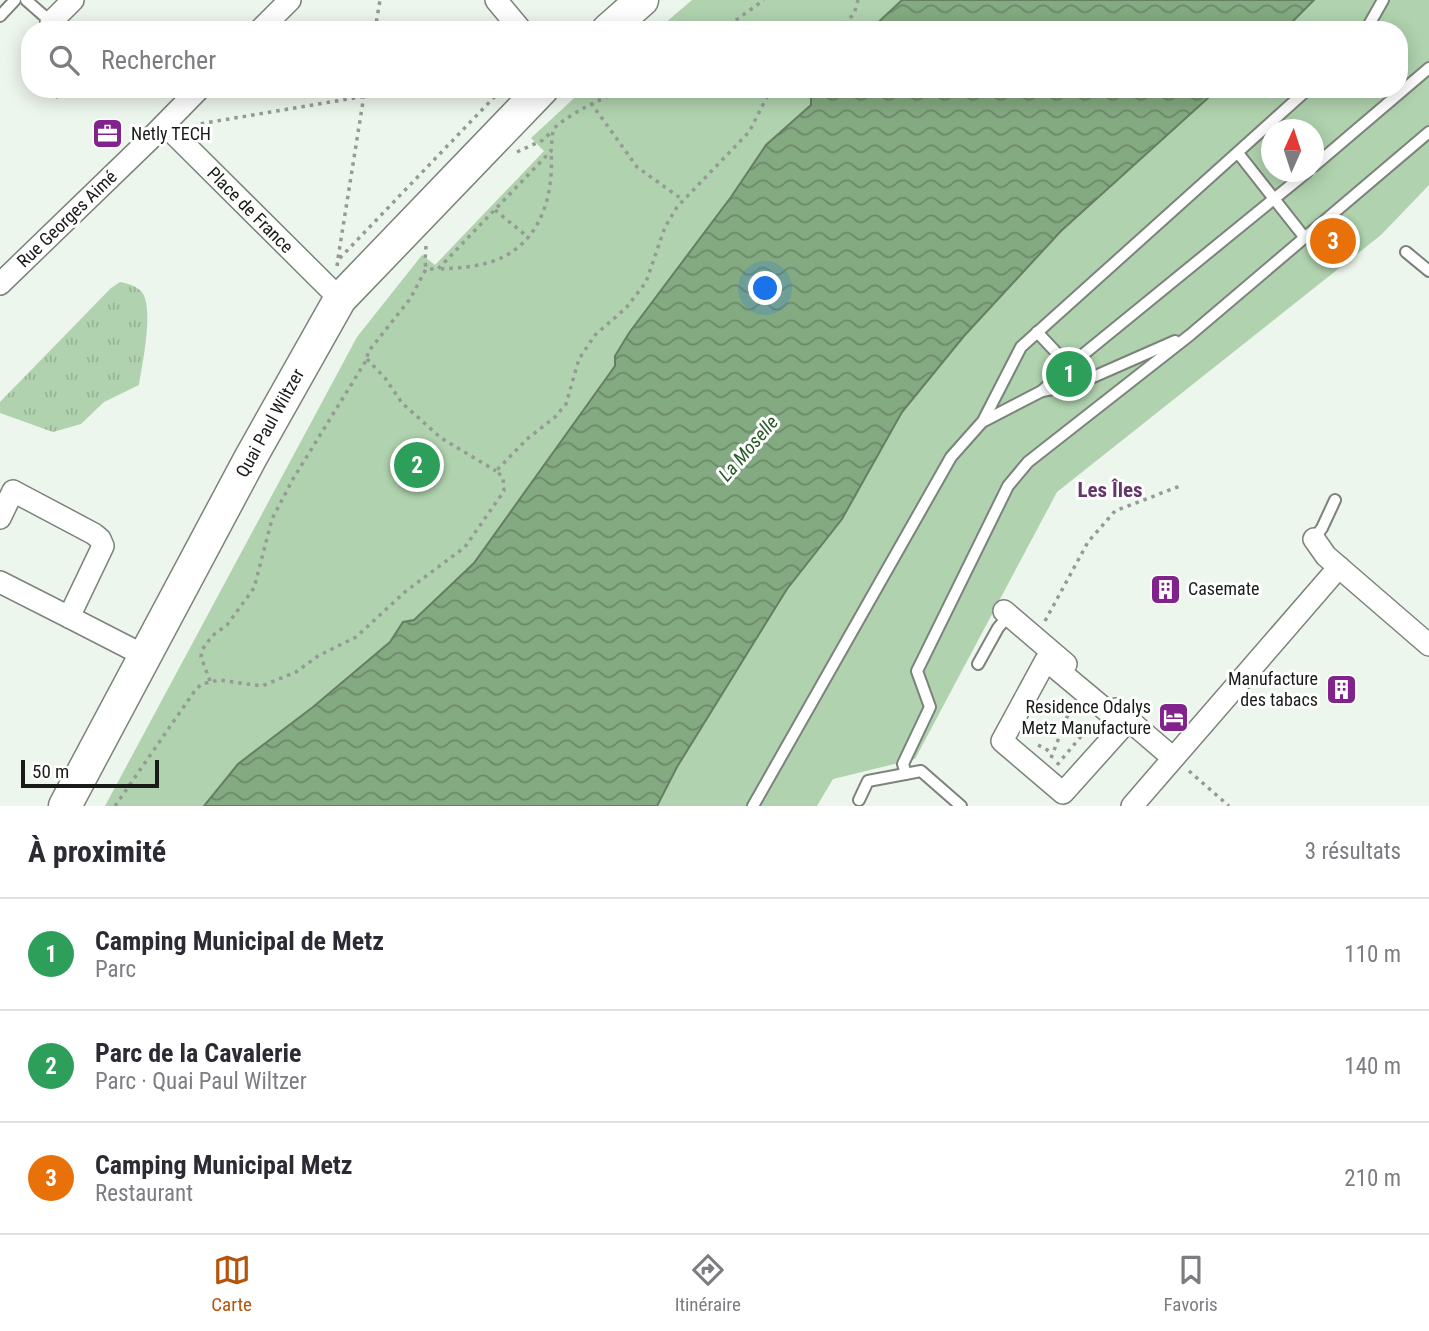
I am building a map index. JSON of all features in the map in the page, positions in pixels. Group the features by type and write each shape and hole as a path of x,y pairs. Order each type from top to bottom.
{"street":[{"path":"52,21 74,0"},
{"path":"269,21 290,0"},
{"path":"496,0 514,21"},
{"path":"618,21 642,0"},
{"path":"165,125 190,98"},
{"path":"498,150 536,98"},
{"name":"Rue Georges Aimé","path":"0,284 165,125"},
{"name":"Place de France","path":"165,125 338,285"},
{"name":"Quai Paul Wiltzer","path":"65,806 251,457 338,285 498,150"},
{"path":"2,509 13,491 100,539 103,546 101,554 69,617"},
{"path":"1314,540 1326,556 1429,645"},
{"path":"1132,806 1339,567"},
{"path":"0,582 145,656"},
{"path":"1007,613 1173,758"},
{"path":"1046,660 1079,688 1124,725 1063,793 1002,741 1046,660"}],"lane":[{"path":"0,16 15,0"},
{"path":"26,0 50,21"},
{"path":"1371,21 1383,0"},
{"path":"1408,86 1429,68"},
{"path":"752,806 950,457 983,421 1021,346 1298,98"},
{"path":"1324,157 1394,98"},
{"path":"906,774 903,764 930,706 917,671 1008,486 1028,462 1190,335 1429,132"},
{"path":"1238,153 1305,238"},
{"path":"983,421 1042,391 1295,182"},
{"path":"1406,252 1429,271"},
{"path":"1037,332 1069,366"},
{"path":"1042,391 1075,386 1190,335"},
{"path":"1314,540 1335,500"},
{"path":"978,664 1007,613"},
{"path":"859,800 868,781 921,771 961,806"}],"path":[{"path":"376,21 380,0"},
{"path":"735,21 764,0"},
{"path":"846,21 853,13 858,0"},
{"path":"58,98 61,101"},
{"path":"186,132 199,124 358,98"},
{"path":"338,285 338,260 364,98"},
{"path":"338,260 493,98"},
{"path":"498,150 535,144 566,118 603,98"},
{"path":"496,471 566,404 579,359 595,335 625,308 646,282 665,227 684,200 749,132 766,98"},
{"path":"591,103 637,167 684,200"},
{"path":"210,681 201,657 202,650 212,636 227,625 254,588 272,519 367,359 368,352 410,299 426,269 475,265 504,257 529,238 544,213 552,173 553,129"},
{"path":"438,269 551,150"},
{"path":"495,210 529,238"},
{"path":"115,806 191,695 202,684 219,680 262,686 296,672 318,656 356,637 406,591 465,547 504,491 503,477 441,438 402,403 385,378 367,359"},
{"path":"1036,638 1088,541 1115,510 1180,485"},
{"path":"1050,763 1079,688"},
{"path":"1050,773 1104,709"},
{"path":"1173,758 1230,806"}],"green space":[{"path":"692,0 902,0 880,21 668,21"},
{"path":"1314,0 1429,0 1429,185 1381,235 1057,492 915,759 833,779 817,806 657,806 677,767 787,589 842,519 902,412 964,336 1061,231 1208,98 1408,98 1408,21 1293,21"},
{"path":"574,98 811,98 811,105 766,145 731,197 629,333 615,356 615,366 474,563 414,620 397,631 391,642 313,707 238,764 204,806 105,806 357,337 422,255 435,265 544,151 531,138"},
{"path":"120,282 141,291 147,309 139,385 104,402 81,424 53,432 0,413 0,402 111,288"}],"water":[{"path":"902,0 1314,0 1293,21 880,21"},
{"name":"La Moselle","path":"811,98 1208,98 1061,231 964,336 902,412 842,519 787,589 677,767 657,806 204,806 238,764 313,707 390,642 403,622 414,620 474,563 615,366 615,356 629,333 731,197 766,145 811,105"}],"place":[{"name":"Netly TECH","path":"108,134"},
{"name":"Camping Municipal Metz","path":"1333,241"},
{"name":"Camping Municipal de Metz","path":"1069,374"},
{"name":"Parc de la Cavalerie","path":"417,465"},
{"name":"Casemate","path":"1165,589"},
{"name":"Manufacture des tabacs","path":"1341,689"},
{"name":"Residence Odalys Metz Manufacture","path":"1174,717"}],"district":[{"name":"Les Îles","path":"1110,490"}]}
